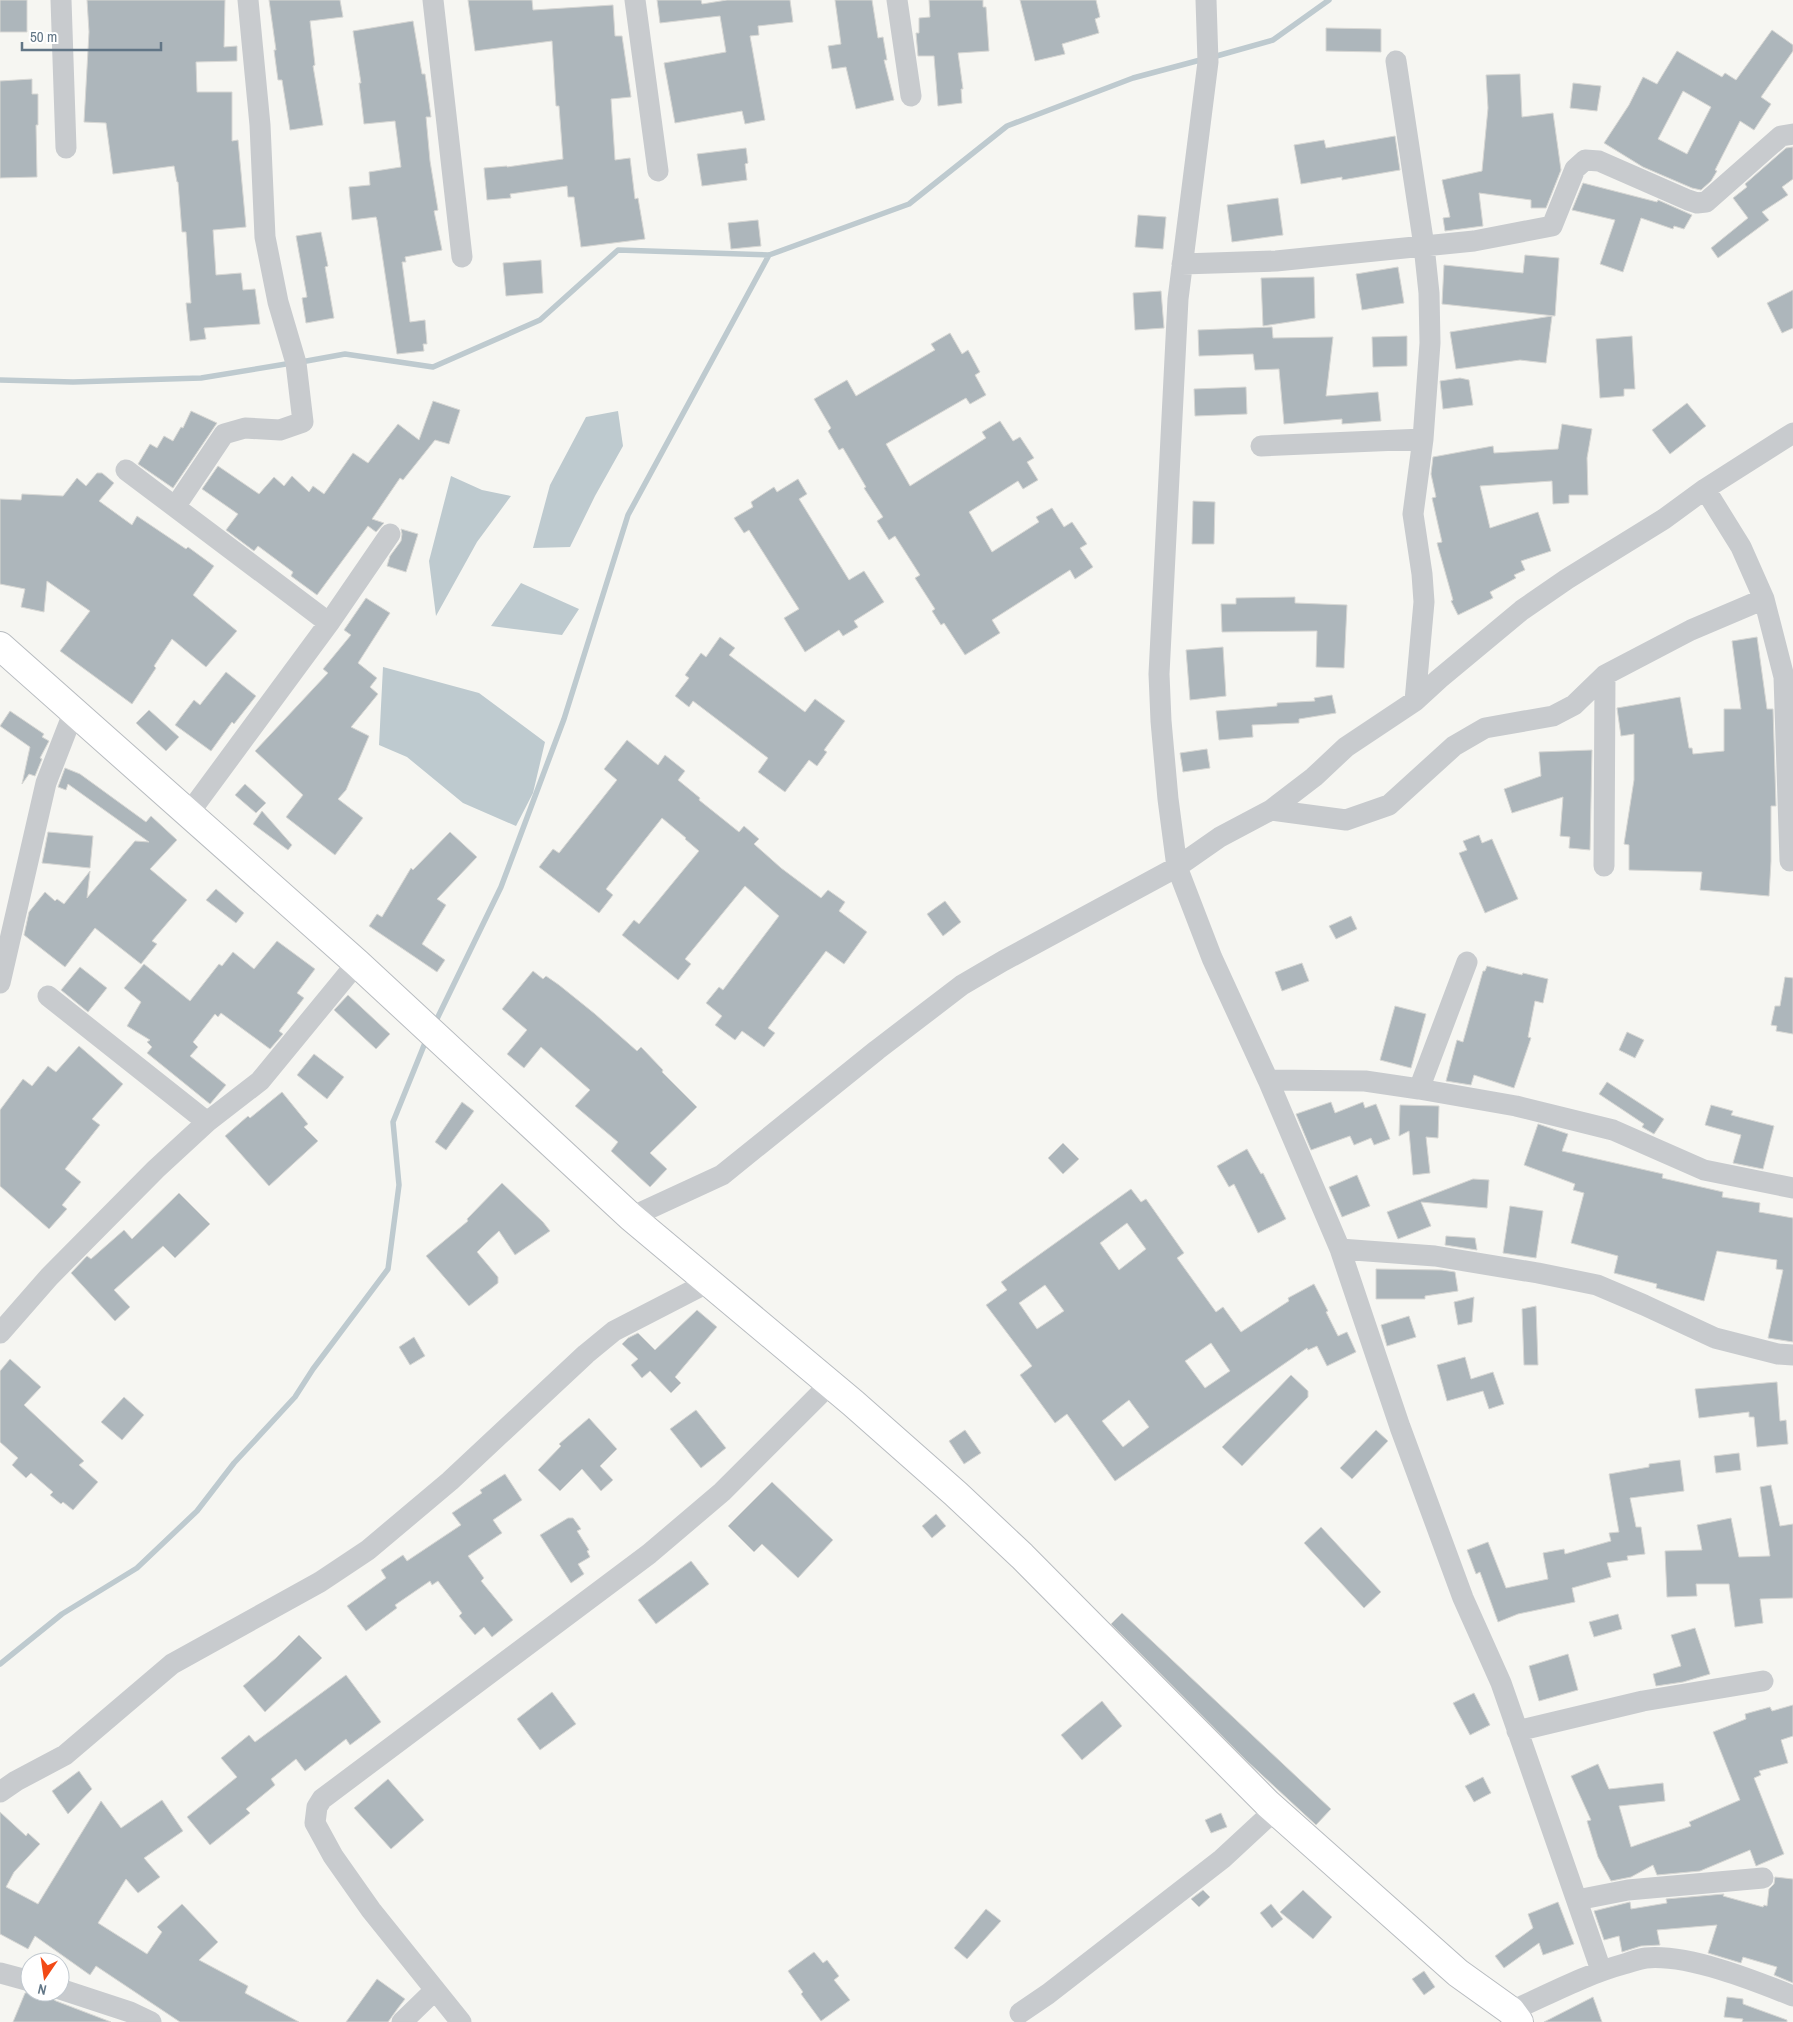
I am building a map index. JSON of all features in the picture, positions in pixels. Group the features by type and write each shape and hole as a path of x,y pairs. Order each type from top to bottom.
{"main road":[{"path":"0,646 357,963 632,1217 830,1384 956,1494 1015,1550 1275,1810 1458,1973 1515,2017"}],"street":[{"path":"61,0 66,148"},
{"path":"175,507 224,434 244,428 280,430 303,422 296,363 278,302 265,237 260,125 248,0"},
{"path":"432,0 462,257"},
{"path":"635,0 658,171"},
{"path":"897,0 911,96"},
{"path":"1206,6 1208,52 1203,110 1178,299 1159,674 1166,770 1177,867 1212,958 1268,1080 1340,1249 1400,1427 1462,1598 1501,1683 1601,1970"},
{"path":"1396,61 1424,246 1429,292 1430,343 1423,439 1413,514 1424,602 1416,701"},
{"path":"1182,264 1276,261 1474,242 1552,226 1575,169 1585,160 1598,161 1688,200 1697,203 1706,202 1781,136 1793,134"},
{"path":"632,1217 722,1175 877,1050 962,985 1002,961 1177,867 1220,837 1271,810 1314,778 1346,746 1416,701 1439,679 1522,610 1793,433"},
{"path":"1261,446 1423,439"},
{"path":"126,470 329,623"},
{"path":"1705,489 1741,546 1764,599 1784,678 1790,861"},
{"path":"189,813 329,623 390,534"},
{"path":"1271,810 1346,820 1389,804 1454,746 1485,728 1558,714 1574,705 1605,675 1691,630 1764,599"},
{"path":"1604,866 1605,675"},
{"path":"0,983 6,934 46,783 74,711"},
{"path":"1419,1089 1467,962"},
{"path":"0,1333 55,1270 156,1169 207,1122 260,1081 357,963"},
{"path":"48,996 207,1122"},
{"path":"1268,1080 1365,1082 1419,1089 1516,1106 1613,1130 1704,1170 1793,1188"},
{"path":"1340,1249 1435,1256 1597,1285 1715,1338 1778,1354 1793,1355"},
{"path":"0,1792 16,1780 65,1755 172,1664 320,1582 368,1550 450,1481 614,1330 709,1282"},
{"path":"460,2022 371,1910 333,1856 315,1823 317,1808 322,1799 649,1554 722,1492 830,1384"},
{"path":"1517,1731 1643,1701 1763,1681"},
{"path":"1020,2013 1048,1994 1222,1859 1275,1810"},
{"path":"1576,1900 1628,1890 1763,1878"},
{"path":"1515,2017 1601,1970 1644,1958 1692,1961 1769,1986 1793,1996"},
{"path":"0,1973 20,1978"},
{"path":"402,2022 434,1991"},
{"path":"70,1992 130,2012 151,2022"}],"shaded area":[{"path":"618,411 623,446 595,496 570,547 533,548 550,485 586,417"},
{"path":"451,476 482,490 511,496 477,542 436,616 429,561"},
{"path":"521,583 579,609 562,635 491,626"},
{"path":"383,667 479,693 545,742 533,793 516,826 463,803 407,757 379,745"}],"building":[{"path":"0,0 27,0 27,32 0,32"},
{"path":"87,0 225,0 224,47 237,46 237,61 196,62 197,92 232,92 232,141 238,140 246,227 213,230 216,275 241,273 243,290 255,289 260,324 204,328 206,339 190,341 186,303 191,303 186,232 182,232 178,182 174,166 113,174 106,123 84,122 89,32"},
{"path":"269,0 340,0 343,17 310,21 315,65 313,66 323,125 290,130 282,80 278,80"},
{"path":"468,0 532,0 533,10 613,5 615,36 622,36 631,97 611,99 615,160 630,158 635,199 638,198 645,239 581,247 574,197 568,197 567,186 510,194 511,198 487,200 484,168 507,167 563,159 559,106 556,106 552,41 475,51"},
{"path":"657,0 701,0 702,4 727,0 790,0 793,22 758,26 759,35 750,36 765,120 745,124 742,111 675,123 664,63 726,52 720,16 660,23"},
{"path":"835,0 872,0 878,38 883,37 887,60 884,60 894,100 856,109 846,67 832,69 828,46 841,44"},
{"path":"929,0 983,0 983,7 986,7 989,51 958,53 963,89 961,89 962,103 938,106 934,56 918,56 916,33 919,33 919,18 930,17"},
{"path":"1020,0 1096,0 1100,17 1095,19 1099,33 1062,44 1065,54 1035,61"},
{"path":"413,21 422,74 425,74 431,117 426,117 430,161 438,210 434,211 442,250 405,257 406,262 402,262 410,322 425,320 427,344 423,344 424,351 397,354 377,220 376,217 352,220 349,187 370,185 369,172 401,167 395,121 364,124 359,83 361,83 353,31"},
{"path":"1326,28 1381,29 1381,52 1326,51"},
{"path":"1772,30 1793,45 1793,51 1761,97 1771,104 1754,130 1740,121 1715,170 1717,171 1711,181 1701,190 1643,167 1604,143 1629,105 1643,77 1657,84 1677,51 1722,77 1725,73 1736,80","holes":["1683,91 1711,107 1687,154 1658,139"]},
{"path":"1520,74 1522,117 1553,113 1561,170 1546,208 1531,208 1531,200 1479,193 1483,226 1445,231 1443,218 1450,217 1442,180 1482,171 1488,108 1486,75"},
{"path":"32,79 32,94 38,94 38,125 36,125 37,177 0,178 0,81"},
{"path":"1573,83 1601,86 1597,111 1570,108"},
{"path":"1395,136 1400,170 1342,180 1342,177 1301,184 1294,145 1324,140 1326,148"},
{"path":"1793,147 1793,179 1782,187 1788,195 1762,212 1769,220 1718,258 1711,248 1748,218 1733,198 1747,187 1745,184 1786,148"},
{"path":"746,148 748,163 745,164 747,180 702,186 697,154"},
{"path":"1583,183 1657,202 1658,200 1692,215 1684,229 1674,226 1673,229 1641,218 1623,272 1600,264 1615,220 1572,210"},
{"path":"1278,198 1283,235 1232,242 1227,205"},
{"path":"1138,215 1166,217 1163,249 1135,247"},
{"path":"758,220 761,246 731,249 728,223"},
{"path":"321,232 328,266 325,267 334,318 306,323 302,298 307,297 296,236"},
{"path":"1525,255 1559,258 1555,316 1442,304 1444,265 1523,273"},
{"path":"541,260 543,293 506,296 503,263"},
{"path":"1398,267 1404,303 1362,310 1356,274"},
{"path":"1314,277 1315,318 1263,326 1261,278"},
{"path":"1793,290 1793,328 1782,333 1767,303"},
{"path":"1161,291 1164,328 1135,330 1133,293"},
{"path":"1552,316 1546,363 1520,360 1456,369 1450,332"},
{"path":"1272,327 1273,338 1333,337 1326,396 1378,392 1381,421 1342,424 1342,419 1284,424 1279,369 1255,370 1253,354 1199,356 1198,330"},
{"path":"950,333 962,354 968,350 980,372 975,375 986,395 970,404 966,398 886,444 910,486 986,438 982,432 1000,421 1013,441 1020,437 1034,458 1027,462 1038,480 1023,489 1018,481 969,512 992,552 1039,522 1036,517 1052,508 1064,527 1072,522 1087,544 1080,548 1093,567 1075,579 1070,570 992,620 1000,633 965,655 944,623 941,625 932,611 935,609 915,578 920,575 895,536 889,540 877,521 883,517 864,488 866,487 843,448 839,450 828,431 831,428 814,399 847,380 856,396 935,350 931,344"},
{"path":"1407,336 1407,366 1373,367 1372,337"},
{"path":"1632,336 1635,389 1624,389 1624,396 1600,398 1596,339"},
{"path":"1460,378 1469,380 1473,405 1443,409 1440,381"},
{"path":"1246,387 1247,414 1195,416 1194,389"},
{"path":"433,401 460,410 449,444 435,440 403,480 400,478 372,519 384,523 376,532 368,526 317,595 291,576 293,572 258,546 254,551 226,530 238,514 202,489 218,466 259,494 274,477 284,486 292,476 309,492 313,486 324,494 353,453 368,463 398,424 419,440"},
{"path":"1687,403 1706,426 1670,454 1652,430"},
{"path":"191,411 217,423 173,488 138,464 150,444 157,448 164,436 173,441 181,427 183,428"},
{"path":"1562,424 1592,429 1587,458 1588,495 1569,495 1569,503 1553,504 1552,481 1480,486 1490,528 1538,512 1551,551 1521,561 1525,570 1514,575 1516,578 1490,592 1493,598 1458,615 1451,601 1453,600 1437,543 1442,542 1432,498 1436,497 1431,474 1433,457 1493,446 1494,453 1558,449"},
{"path":"97,473 102,473 114,483 99,501 132,525 137,516 186,549 188,547 214,566 193,595 237,631 206,667 172,639 154,666 156,668 132,704 60,651 90,611 47,581 44,612 21,607 25,589 0,584 0,499 21,500 22,494 63,496 77,478 86,486"},
{"path":"798,479 807,494 799,499 849,580 864,571 884,602 854,621 858,627 843,636 839,630 805,652 784,618 799,609 749,530 744,533 734,518 753,507 751,502 774,487 777,492"},
{"path":"1193,501 1215,502 1214,544 1192,544"},
{"path":"401,529 418,534 406,572 387,566 390,556 401,541"},
{"path":"1295,597 1295,603 1347,605 1344,668 1316,667 1317,631 1222,632 1221,604 1236,604 1236,598"},
{"path":"366,598 390,613 358,663 377,678 370,687 378,694 351,727 369,736 346,790 338,799 363,818 335,855 286,817 303,795 255,751 328,673 323,669 351,635 344,630"},
{"path":"720,637 735,648 729,655 805,712 815,699 845,721 824,750 827,752 817,766 809,760 785,792 758,772 768,758 693,701 689,707 675,696 689,678 685,675 701,653 706,657"},
{"path":"1757,637 1767,709 1773,709 1776,806 1771,806 1769,896 1700,890 1702,872 1629,870 1629,845 1624,844 1634,780 1634,734 1621,736 1617,708 1680,697 1689,748 1692,748 1693,754 1724,751 1724,709 1741,709 1732,641"},
{"path":"1223,647 1226,696 1190,700 1186,650"},
{"path":"226,672 256,696 234,724 232,722 211,751 175,725 194,700 200,705"},
{"path":"1332,695 1336,713 1299,719 1299,723 1252,725 1253,737 1219,740 1216,711 1277,706 1277,703 1315,701 1314,698"},
{"path":"149,710 179,737 166,751 136,723"},
{"path":"10,711 44,734 42,737 49,741 40,758 42,759 35,776 29,774 22,784 30,747 0,726"},
{"path":"627,740 658,765 665,755 685,771 678,780 700,798 699,800 739,832 744,826 759,839 754,844 781,868 821,898 828,890 845,902 839,911 867,932 844,964 826,951 768,1028 775,1033 764,1047 742,1031 735,1040 715,1025 722,1016 706,1003 719,987 723,990 779,916 745,886 685,959 691,964 678,980 622,935 634,920 639,924 699,851 662,818 606,889 613,895 599,913 539,867 553,849 559,853 617,780 604,769"},
{"path":"1207,749 1210,768 1183,772 1180,753"},
{"path":"1592,750 1590,850 1569,848 1570,837 1560,836 1563,797 1512,813 1504,789 1541,776 1539,752"},
{"path":"65,768 80,774 146,822 151,816 177,840 150,869 187,900 152,941 157,944 141,964 95,928 65,967 24,935 29,912 45,892 55,901 57,899 64,904 90,871 87,898 135,841 149,842 68,784 66,790 58,787"},
{"path":"245,784 266,803 256,813 235,795"},
{"path":"262,811 292,845 288,850 253,824"},
{"path":"48,832 93,836 90,868 42,863"},
{"path":"450,832 477,857 437,899 446,905 422,944 445,960 437,972 369,926 377,914 382,917 411,868 413,870"},
{"path":"1479,835 1482,843 1492,839 1518,899 1485,913 1459,853 1467,850 1463,841"},
{"path":"216,889 244,913 236,923 206,900"},
{"path":"945,901 961,922 943,936 927,914"},
{"path":"1351,916 1357,929 1336,939 1329,926"},
{"path":"277,941 315,969 297,993 304,998 279,1031 283,1034 270,1049 221,1013 218,1017 215,1014 193,1042 198,1047 190,1056 226,1085 210,1104 147,1053 152,1047 147,1042 150,1040 127,1026 141,1002 124,988 144,964 190,1001 219,964 222,966 233,952 254,969"},
{"path":"1302,963 1309,981 1282,991 1275,972"},
{"path":"1487,966 1522,975 1523,973 1548,979 1543,1003 1535,1001 1528,1037 1531,1038 1514,1088 1474,1075 1471,1085 1446,1081 1457,1040 1463,1042 1483,971 1485,971"},
{"path":"80,967 107,988 88,1012 61,990"},
{"path":"533,971 543,979 546,976 559,985 637,1051 641,1047 663,1070 662,1072 697,1107 650,1153 667,1169 650,1187 611,1151 618,1142 575,1106 590,1090 541,1047 524,1068 507,1054 527,1030 502,1009"},
{"path":"1785,977 1793,978 1793,1034 1776,1031 1777,1026 1771,1025 1775,1006 1780,1006"},
{"path":"348,995 390,1034 376,1049 334,1010"},
{"path":"1395,1006 1426,1014 1411,1068 1380,1060"},
{"path":"1627,1032 1644,1040 1635,1058 1619,1050"},
{"path":"79,1046 123,1084 92,1119 100,1125 65,1169 81,1182 62,1205 67,1209 49,1229 0,1186 0,1110 23,1079 32,1086 48,1066 56,1072"},
{"path":"314,1054 344,1077 327,1099 297,1075"},
{"path":"1607,1082 1664,1119 1654,1134 1642,1127 1644,1124 1599,1094"},
{"path":"282,1092 308,1124 304,1127 318,1141 269,1186 225,1136 248,1116 250,1118"},
{"path":"462,1102 474,1111 446,1150 435,1142"},
{"path":"1331,1102 1335,1113 1363,1102 1365,1108 1376,1104 1390,1139 1374,1145 1371,1138 1354,1145 1350,1136 1311,1150 1296,1114"},
{"path":"1400,1105 1439,1106 1438,1138 1426,1137 1430,1173 1413,1175 1409,1131 1399,1136"},
{"path":"1711,1105 1733,1111 1731,1115 1774,1126 1763,1169 1733,1163 1741,1135 1705,1125"},
{"path":"1538,1124 1568,1134 1562,1151 1663,1174 1662,1178 1723,1192 1722,1197 1760,1203 1759,1212 1793,1218 1793,1342 1768,1338 1783,1270 1776,1269 1777,1260 1717,1251 1704,1301 1656,1288 1657,1284 1614,1273 1618,1256 1571,1243 1584,1193 1573,1190 1575,1184 1524,1165"},
{"path":"1063,1143 1079,1159 1063,1174 1048,1158"},
{"path":"1247,1149 1261,1174 1263,1173 1286,1219 1258,1233 1234,1184 1229,1187 1217,1166"},
{"path":"1357,1175 1370,1206 1342,1217 1329,1187"},
{"path":"1473,1179 1489,1180 1487,1208 1421,1202 1431,1226 1398,1239 1387,1212"},
{"path":"502,1183 550,1231 515,1255 499,1231 487,1242 477,1252 498,1277 498,1283 469,1306 426,1256 468,1221 467,1219"},
{"path":"1131,1189 1141,1202 1146,1199 1184,1253 1177,1258 1216,1312 1223,1307 1241,1332 1289,1301 1288,1298 1314,1284 1338,1336 1347,1332 1356,1352 1327,1366 1317,1346 1308,1350 1307,1348 1115,1481 1067,1414 1055,1423 1020,1375 1032,1366 986,1305 1007,1290 1001,1282","holes":["1127,1223 1146,1249 1119,1270 1100,1243","1045,1285 1064,1311 1037,1329 1019,1303","1211,1343 1230,1371 1205,1388 1185,1361","1129,1400 1149,1427 1123,1447 1102,1421"]},
{"path":"179,1193 210,1224 175,1258 163,1246 114,1290 130,1307 115,1321 71,1273 87,1256 91,1259 124,1230 132,1239"},
{"path":"1510,1206 1543,1211 1536,1258 1503,1253"},
{"path":"1446,1236 1475,1238 1477,1250 1445,1245"},
{"path":"1376,1269 1442,1270 1455,1272 1458,1291 1425,1296 1425,1299 1376,1299"},
{"path":"1474,1297 1472,1322 1458,1325 1454,1302"},
{"path":"1536,1306 1538,1365 1524,1365 1522,1309"},
{"path":"697,1310 717,1327 675,1377 681,1383 671,1393 650,1371 642,1378 631,1365 638,1359 622,1344 628,1338 638,1333 655,1350"},
{"path":"1409,1316 1416,1337 1387,1346 1381,1325"},
{"path":"414,1337 425,1356 410,1365 399,1347"},
{"path":"1465,1357 1471,1379 1493,1372 1504,1404 1489,1409 1483,1391 1447,1401 1437,1365"},
{"path":"10,1359 41,1387 24,1405 84,1461 79,1465 98,1482 73,1510 63,1502 61,1504 50,1495 53,1492 31,1473 26,1478 12,1465 18,1458 0,1442 0,1371"},
{"path":"1291,1375 1308,1391 1308,1397 1242,1466 1222,1447"},
{"path":"1777,1382 1780,1421 1786,1420 1788,1444 1757,1447 1754,1417 1749,1417 1749,1412 1699,1418 1695,1389"},
{"path":"124,1397 144,1415 122,1440 101,1422"},
{"path":"696,1410 726,1448 701,1468 670,1429"},
{"path":"589,1418 617,1449 600,1466 613,1480 601,1491 582,1469 560,1491 538,1470 561,1446 559,1444"},
{"path":"965,1430 981,1453 964,1464 949,1441"},
{"path":"1376,1430 1388,1441 1352,1479 1340,1468"},
{"path":"1739,1453 1741,1470 1716,1473 1714,1456"},
{"path":"1680,1460 1684,1491 1630,1498 1636,1527 1641,1527 1645,1554 1627,1556 1628,1560 1607,1563 1611,1577 1572,1588 1575,1602 1518,1614 1498,1622 1480,1572 1476,1574 1467,1550 1488,1542 1506,1588 1548,1579 1543,1553 1564,1549 1565,1554 1611,1541 1609,1533 1619,1532 1609,1474 1649,1467 1649,1464"},
{"path":"505,1474 522,1500 493,1520 502,1533 468,1556 484,1578 481,1581 513,1620 492,1637 484,1627 475,1635 459,1616 462,1613 438,1581 432,1585 430,1581 395,1605 397,1608 366,1631 347,1606 386,1578 381,1570 403,1555 407,1561 461,1525 452,1513 482,1493 480,1490"},
{"path":"772,1482 833,1540 798,1578 762,1544 754,1552 728,1526"},
{"path":"1771,1485 1780,1526 1793,1524 1793,1598 1760,1599 1763,1623 1735,1627 1729,1584 1696,1584 1697,1596 1667,1597 1665,1551 1702,1550 1697,1525 1731,1518 1739,1557 1770,1556 1760,1487"},
{"path":"936,1514 946,1526 932,1538 922,1526"},
{"path":"568,1518 573,1518 581,1529 577,1531 589,1550 587,1551 590,1557 578,1564 584,1574 571,1583 540,1535"},
{"path":"1321,1527 1381,1592 1364,1608 1304,1543"},
{"path":"691,1561 709,1584 656,1624 638,1600"},
{"path":"1122,1613 1331,1809 1316,1825 1248,1762 1111,1624"},
{"path":"1618,1614 1622,1629 1594,1637 1589,1622"},
{"path":"1695,1628 1710,1674 1683,1682 1656,1686 1653,1674 1681,1666 1671,1635"},
{"path":"299,1635 322,1658 265,1712 243,1686 276,1658"},
{"path":"1568,1654 1578,1690 1539,1701 1529,1666"},
{"path":"346,1675 381,1722 350,1745 346,1739 305,1771 296,1759 271,1779 275,1785 246,1809 250,1813 210,1845 187,1817 237,1777 221,1758 249,1735 255,1742"},
{"path":"552,1692 576,1724 540,1750 517,1719"},
{"path":"1474,1693 1490,1725 1470,1735 1453,1703"},
{"path":"1102,1701 1122,1726 1082,1760 1061,1735"},
{"path":"1793,1705 1793,1736 1781,1740 1788,1763 1759,1771 1761,1775 1754,1778 1784,1854 1756,1866 1750,1850 1700,1871 1657,1875 1653,1865 1631,1877 1611,1881 1598,1857 1587,1821 1591,1820 1571,1776 1598,1764 1609,1789 1663,1783 1665,1801 1619,1806 1631,1847 1691,1826 1689,1822 1740,1800 1713,1732 1746,1719 1745,1714 1770,1707 1772,1711"},
{"path":"79,1771 92,1789 68,1814 52,1791"},
{"path":"1483,1777 1491,1793 1474,1802 1465,1786"},
{"path":"388,1779 424,1820 391,1849 354,1808"},
{"path":"162,1800 183,1831 144,1858 160,1877 138,1893 126,1879 98,1923 147,1954 162,1932 157,1927 182,1904 218,1942 199,1960 248,1986 245,1993 299,2022 180,2022 96,1966 90,1975 70,1961 70,1952 58,1952 35,1936 28,1949 0,1934 0,1812 26,1836 28,1833 40,1844 14,1872 6,1887 38,1904 101,1801 121,1828"},
{"path":"1221,1813 1227,1827 1211,1833 1205,1820"},
{"path":"1775,1877 1793,1879 1793,1983 1774,1975 1777,1967 1743,1957 1741,1963 1708,1953 1717,1925 1657,1930 1660,1945 1641,1946 1622,1952 1619,1936 1604,1940 1594,1911 1630,1902 1631,1909 1667,1903 1666,1899 1724,1894 1723,1896 1763,1907 1764,1905 1767,1906 1769,1889 1774,1884"},
{"path":"1203,1890 1210,1897 1199,1907 1191,1899"},
{"path":"1303,1890 1332,1917 1313,1939 1280,1912"},
{"path":"1558,1902 1574,1944 1543,1955 1539,1943 1504,1968 1495,1956 1533,1928 1528,1914"},
{"path":"1271,1904 1283,1919 1272,1928 1260,1913"},
{"path":"986,1909 1001,1921 967,1959 954,1948"},
{"path":"814,1952 823,1963 827,1960 839,1976 834,1980 850,2000 821,2021 801,1994 803,1992 788,1971"},
{"path":"1424,1971 1435,1987 1424,1995 1412,1979"},
{"path":"377,1979 405,1999 388,2022 346,2022"},
{"path":"1593,1997 1602,2022 1544,2022"},
{"path":"1727,1997 1743,1999 1743,2004 1787,2020 1787,2022 1742,2022 1743,2019 1724,2017"},
{"path":"21,2002 59,2002 111,2022 13,2022"}],"waterway":[{"path":"1213,57 1273,40 1329,0"},
{"path":"301,362 345,354 433,367 540,320 618,250 769,255 909,204 1007,126 1133,78 1204,59"},
{"path":"434,1025 501,887 564,719 628,515 769,255"},
{"path":"0,380 73,382 201,378 292,363"},
{"path":"0,1664 62,1614 137,1568 197,1511 234,1463 295,1397 313,1369 388,1269 399,1185 393,1122 427,1038"}]}
